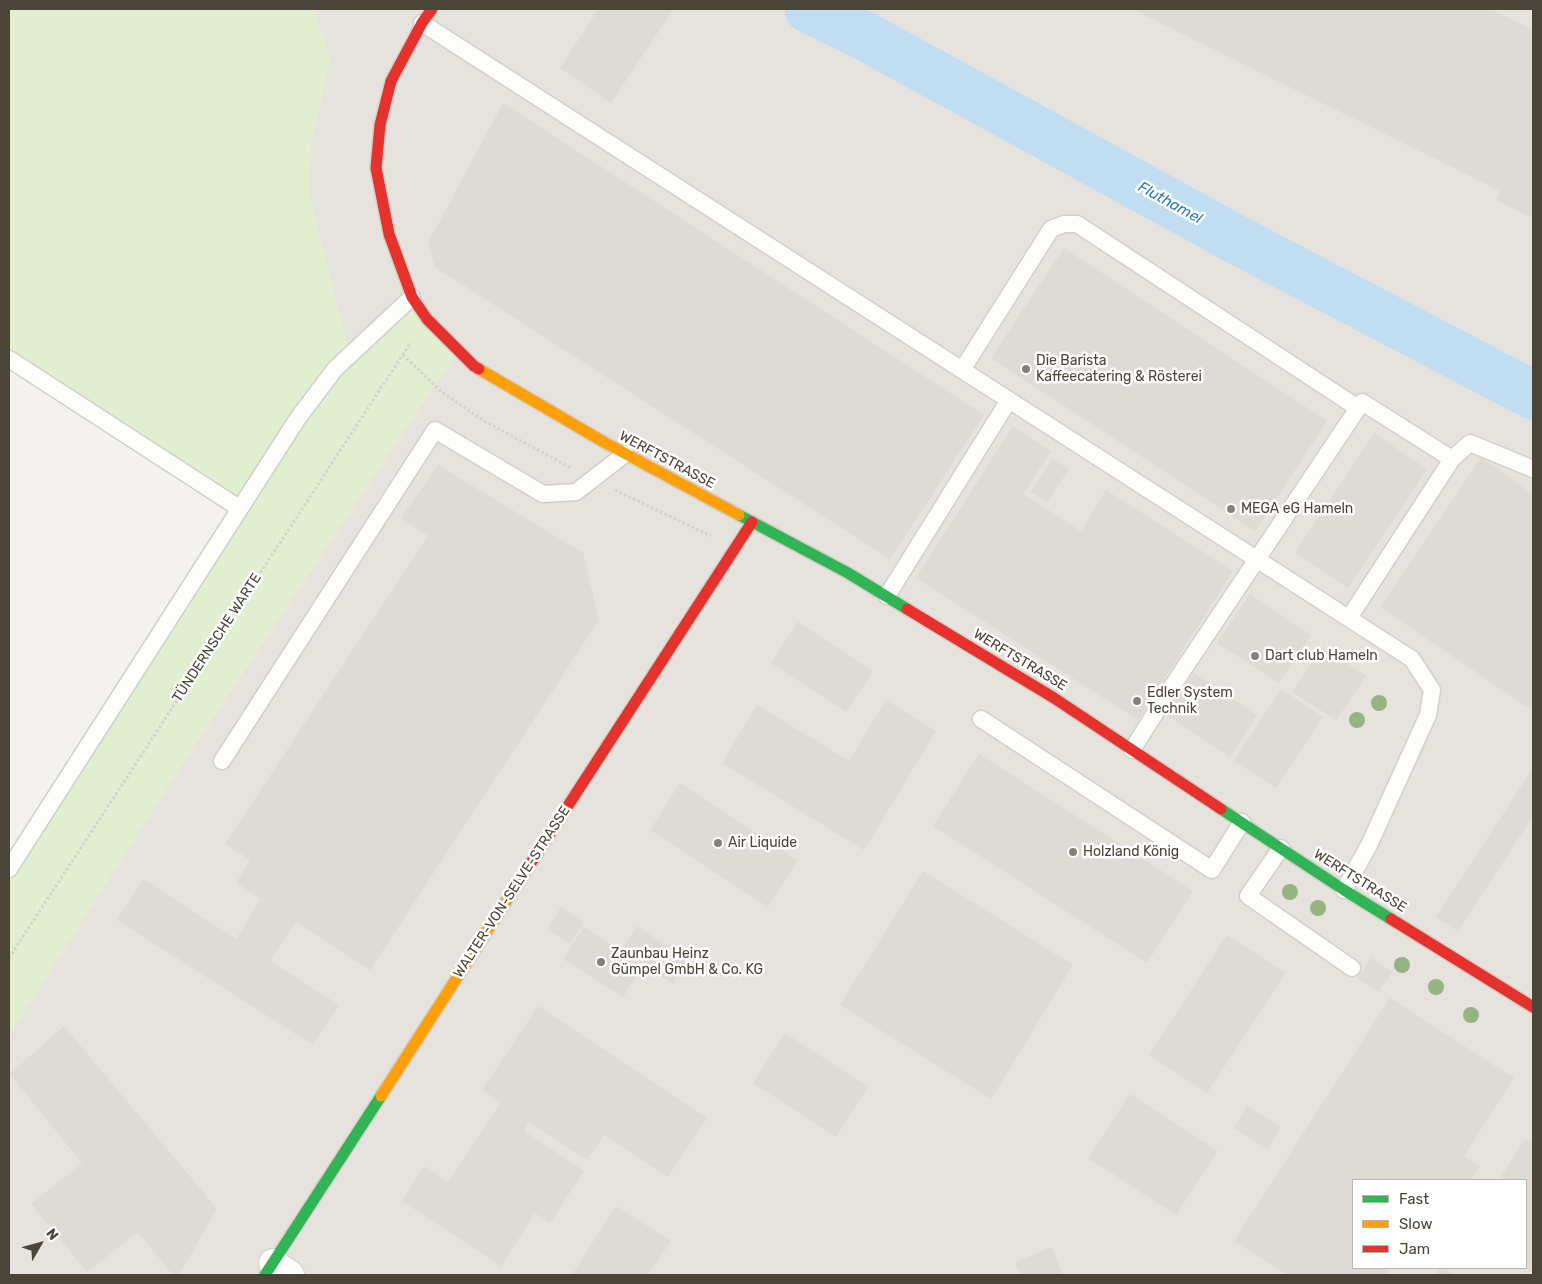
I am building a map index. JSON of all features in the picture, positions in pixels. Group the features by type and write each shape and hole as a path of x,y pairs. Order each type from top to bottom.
{"street":[{"name":"WERFTSTRASSE","path":"432,9 422,23 392,81 380,125 376,168 389,234 412,297 427,319 474,366 625,454 848,573 887,596 1054,698 1344,890 1533,1007"},
{"name":"WALTER-VON-SELVE-STRASSE","path":"276,1271 752,522"}],"lane":[{"path":"422,23 1412,659 1432,690 1428,716 1368,845 1344,890"},
{"path":"962,370 1051,229 1064,224 1077,224 1358,408"},
{"path":"9,869 298,418 335,369 412,297"},
{"path":"9,359 239,508"},
{"path":"887,596 1009,400"},
{"path":"1132,750 1169,691 1362,402 1452,459"},
{"path":"222,761 435,430 543,494 576,492 625,454"},
{"path":"1348,618 1452,459 1470,443 1533,468"},
{"path":"982,719 1212,870 1242,822"},
{"path":"1280,848 1248,896 1352,968"}],"path":[{"name":"TÜNDERNSCHE WARTE","path":"9,958 427,319"},
{"path":"403,354 443,393 486,422 592,480 735,547"}],"shaded area":[{"path":"314,9 1533,9 1533,1275 9,1275 9,899 350,355 309,194 311,144 330,58"},
{"path":"481,9 587,9 549,62 477,13"},
{"path":"447,69 503,103 452,199 425,184 420,152 430,133 418,125"}],"green space":[{"path":"9,9 314,9 330,58 311,144 309,194 350,355 239,508 9,359"},
{"path":"411,300 457,352 186,759 9,1036 9,873 337,370"}],"building":[{"path":"599,9 673,10 611,103 560,68"},
{"path":"1132,9 1491,9 1533,30 1533,218 1496,200 1500,191"},
{"path":"503,103 984,415 890,559 435,267 428,243"},
{"path":"1064,248 1327,421 1255,531 991,358"},
{"path":"1013,426 1051,451 1023,494 1081,531 1106,490 1233,571 1138,720 916,578"},
{"path":"1374,433 1427,469 1348,588 1295,553"},
{"path":"1481,458 1533,494 1533,711 1380,607"},
{"path":"1052,459 1069,469 1047,502 1031,492"},
{"path":"438,465 583,553 599,620 370,970 296,922 270,961 339,1005 313,1045 117,920 143,879 236,939 261,899 236,883 250,860 225,844 428,536 401,518"},
{"path":"1250,594 1311,635 1279,683 1217,643"},
{"path":"798,622 873,671 846,712 771,663"},
{"path":"1322,647 1366,676 1336,720 1292,692"},
{"path":"1194,673 1257,715 1230,757 1166,715"},
{"path":"1281,689 1323,717 1276,788 1234,761"},
{"path":"886,700 936,731 864,850 722,763 757,705 849,761"},
{"path":"979,754 1193,891 1147,963 933,826"},
{"path":"1533,768 1533,816 1458,931 1436,917"},
{"path":"680,783 798,861 768,907 650,830"},
{"path":"923,871 1073,965 991,1099 840,1005"},
{"path":"561,907 584,922 570,944 547,929"},
{"path":"637,926 689,961 673,984 622,949"},
{"path":"584,927 643,965 623,997 563,959"},
{"path":"1227,935 1286,973 1207,1093 1149,1055"},
{"path":"1371,958 1392,972 1379,992 1358,979"},
{"path":"1390,998 1514,1078 1464,1156 1480,1167 1472,1179 1352,1179 1352,1269 1389,1269 1386,1275 1288,1275 1234,1241"},
{"path":"538,1006 707,1118 668,1177 604,1135 587,1160 529,1122 524,1131 584,1171 550,1223 535,1213 501,1266 402,1201 424,1166 448,1182 501,1102 482,1090"},
{"path":"64,1026 217,1209 179,1275 173,1275 138,1232 87,1272 31,1204 82,1163 10,1074"},
{"path":"785,1033 868,1087 836,1137 753,1083"},
{"path":"1130,1094 1218,1151 1176,1215 1088,1158"},
{"path":"1247,1106 1281,1127 1267,1149 1234,1128"},
{"path":"1525,1139 1533,1142 1533,1273 1526,1269 1527,1179 1500,1179"},
{"path":"616,1206 671,1241 648,1275 572,1275"},
{"path":"1052,1247 1063,1275 1020,1275 1015,1262"},
{"path":"1439,1269 1445,1269 1454,1275 1435,1275"}],"waterway":[{"name":"Fluthamel","path":"809,9 861,34 1239,241 1533,395"}],"traffic: fast":[{"path":"739,515 848,573 907,609"},
{"path":"1221,809 1391,919"},
{"path":"265,1275 381,1096"}],"traffic: slow":[{"path":"479,369 602,441 739,515"},
{"path":"381,1096 514,889"}],"traffic: jam":[{"path":"432,9 422,23 391,81 380,125 376,168 389,234 412,297 427,319 479,369"},
{"path":"514,889 752,522"},
{"path":"907,609 1054,698 1221,809"},
{"path":"1391,919 1533,1007"}],"place":[{"name":"Die Barista Kaffeecatering & Rösterei","path":"1026,369"},
{"name":"MEGA eG Hameln","path":"1231,509"},
{"name":"Dart club Hameln","path":"1255,656"},
{"name":"Edler System Technik","path":"1137,701"},
{"name":"Air Liquide","path":"718,843"},
{"name":"Holzland König","path":"1073,852"},
{"name":"Zaunbau Heinz Gümpel GmbH & Co. KG","path":"601,962"}]}
